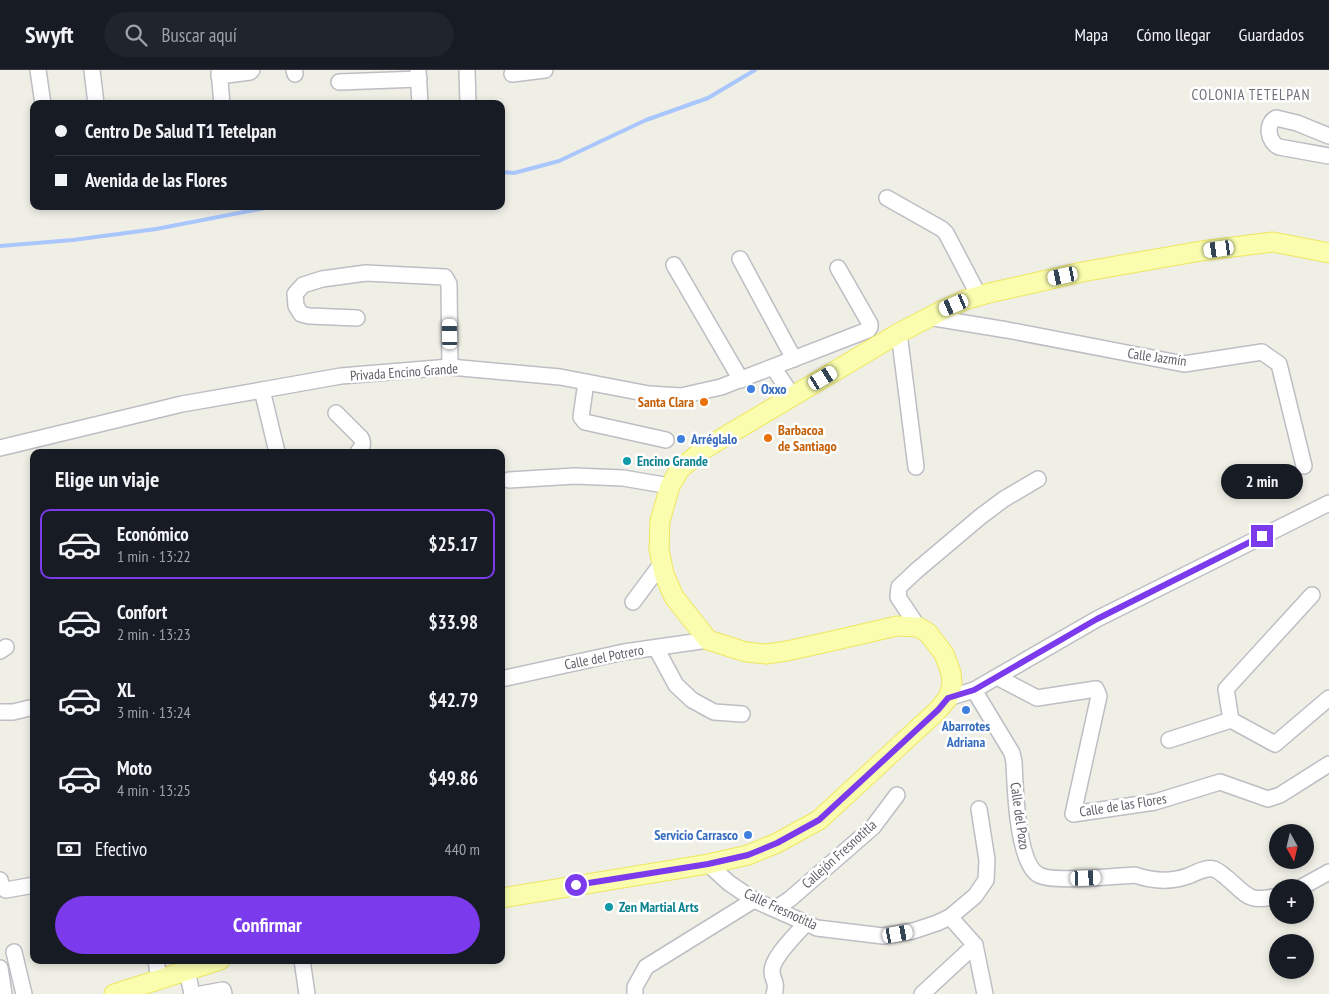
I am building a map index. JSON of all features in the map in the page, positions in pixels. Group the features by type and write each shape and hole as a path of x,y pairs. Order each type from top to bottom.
{"main road":[{"path":"505,897 708,864 748,855 777,843 819,820 938,710 948,698 952,685 951,672 944,654 928,633 918,627 897,626 766,654 746,652 708,640 674,596 664,574 659,549 660,521 670,486 680,469 704,449 899,333 958,303 979,296 1082,272 1201,251 1272,242 1329,253"},
{"path":"114,994 151,985 207,964"}],"street":[{"path":"38,70 42,100"},
{"path":"92,70 96,100"},
{"path":"222,100 219,73 250,72 252,70"},
{"path":"467,70 468,100"},
{"path":"512,74 545,70"},
{"path":"339,82 419,74 420,100"},
{"path":"1329,136 1297,123 1276,118 1271,120 1269,127 1274,145 1329,156"},
{"path":"887,198 946,233 979,296"},
{"path":"740,259 794,359"},
{"path":"674,266 741,380"},
{"name":"Privada Encino Grande","path":"0,448 182,404 341,376 450,367 560,377 650,394 680,396 721,387 741,380 868,330 870,324 838,268"},
{"path":"356,318 301,314 296,306 295,294 302,285 366,273 445,277 449,284 450,367"},
{"name":"Calle Jazmín","path":"928,318 1007,330 1184,364 1262,352 1279,364 1304,466"},
{"path":"899,333 916,467"},
{"path":"773,367 793,396"},
{"path":"586,382 581,417 585,422 666,440"},
{"path":"262,390 276,449"},
{"path":"336,413 361,438 363,442 360,449"},
{"path":"509,480 575,476 623,478 670,486"},
{"path":"918,627 898,597 900,587 916,571 1004,498 1038,479"},
{"path":"948,698 974,690 1097,619 1329,503"},
{"path":"633,602 662,563"},
{"path":"1231,720 1226,689 1312,595"},
{"name":"Calle del Potrero","path":"505,678 624,652 708,640"},
{"path":"656,648 676,685 692,700 714,712 742,714"},
{"name":"Calle de las Flores","path":"997,677 1037,698 1096,689 1099,696 1073,814 1154,802 1220,782 1268,799 1280,795 1329,764"},
{"name":"Calle del Pozo","path":"974,690 1012,753 1018,821 1022,842 1028,863 1033,871 1040,876 1054,879 1135,875 1154,880 1188,876 1209,869 1216,870 1252,898 1259,900 1269,898"},
{"path":"1169,740 1231,720 1275,744 1329,698"},
{"path":"0,712 12,712 30,708"},
{"name":"Callejón Fresnotitla","path":"775,909 872,827 898,795"},
{"name":"Calle Fresnotitla","path":"708,864 729,883 754,900 817,928 883,936 913,931 950,917 975,896 986,880 986,860 979,809"},
{"path":"1314,880 1329,872"},
{"path":"0,880 2,887 6,890 30,886"},
{"path":"635,994 635,987 646,967 754,900"},
{"path":"950,917 975,945 985,994"},
{"path":"774,994 776,987 772,971 775,959 806,923"},
{"path":"922,994 975,945"},
{"path":"14,952 24,994"},
{"path":"151,985 155,964"},
{"path":"303,964 307,994"},
{"path":"0,968 4,994"},
{"path":"187,970 192,994"},
{"path":"201,994 223,990 224,994"}],"waterway":[{"path":"505,172 514,173 559,161 646,120 708,98 755,70"},
{"path":"0,246 73,240 156,229 255,210"}],"place":[{"name":"Oxxo","path":"751,389"},
{"name":"Santa Clara","path":"704,402"},
{"name":"Barbacoa de Santiago","path":"768,438"},
{"name":"Arréglalo","path":"681,439"},
{"name":"Encino Grande","path":"627,461"},
{"name":"Abarrotes Adriana","path":"966,710"},
{"name":"Servicio Carrasco","path":"748,835"},
{"name":"Zen Martial Arts","path":"609,907"}],"district":[{"name":"COLONIA TETELPAN","path":"1251,95"}],"route":[{"path":"576,885 708,864 748,855 777,843 819,820 938,710 948,698 974,690 1097,619 1262,536"}]}
